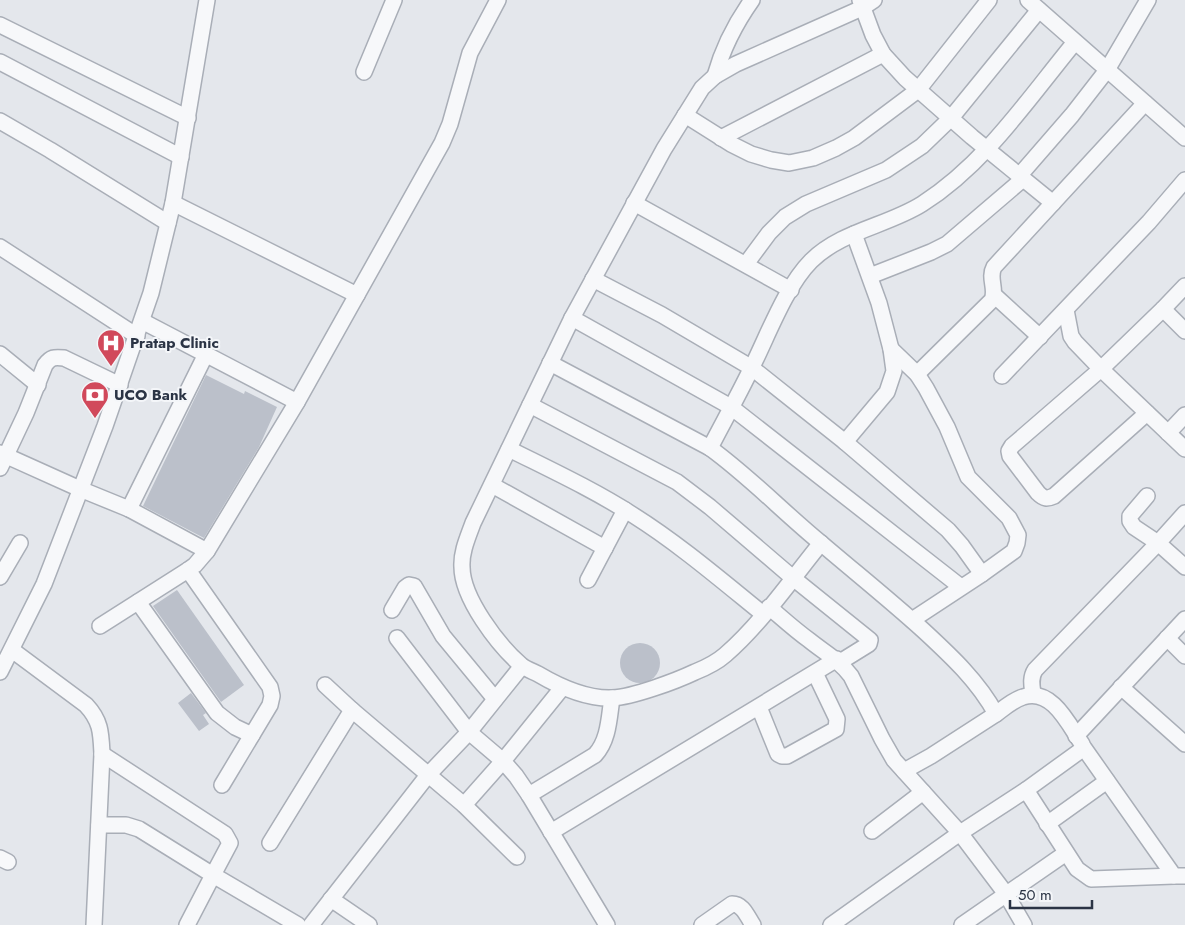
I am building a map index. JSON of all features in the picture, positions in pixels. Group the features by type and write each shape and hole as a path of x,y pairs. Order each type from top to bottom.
{"street":[{"path":"0,672 44,584 120,385 151,293 173,203 207,0"},
{"path":"364,72 394,0"},
{"path":"100,626 195,566 207,551 297,402 442,142 450,124 470,53 498,0"},
{"path":"715,76 731,32 752,0"},
{"path":"685,115 751,154 790,163 813,158 854,138 918,90 989,0"},
{"path":"870,276 923,256 946,244 1021,178 1107,70 1148,0"},
{"path":"821,543 766,611 724,656 702,668 637,694 612,698 592,696 562,688 522,666 495,637 475,609 464,586 462,567 463,551 473,523 572,318 634,203 685,115 702,88 715,76 865,3 873,35 884,54 918,90 987,150 1054,203"},
{"path":"746,264 769,233 786,217 806,204 886,170 922,146 951,118 1033,5 1145,103 1183,133"},
{"path":"0,25 188,118"},
{"path":"710,448 752,368 778,311 809,262 821,252 854,234 887,222 923,203 954,180 987,150 1075,42"},
{"path":"721,138 884,54"},
{"path":"0,62 181,157"},
{"path":"1040,337 994,296 991,276 994,267 1145,103"},
{"path":"0,121 168,223"},
{"path":"1002,376 1149,222 1185,180"},
{"path":"173,203 356,295"},
{"path":"634,203 791,290"},
{"path":"845,442 887,392 894,371 890,349 870,276 854,234"},
{"path":"0,247 137,336"},
{"path":"593,279 662,315 752,368 845,442 948,530 982,574"},
{"path":"1147,413 1054,496 1048,498 1042,498 1010,456 1009,451 1012,446 1101,369 1185,286"},
{"path":"917,374 994,296"},
{"path":"1163,309 1185,331"},
{"path":"1066,310 1071,336 1101,369 1185,449"},
{"path":"572,318 731,407 961,587"},
{"path":"142,320 297,402"},
{"path":"890,349 917,374 932,398 947,427 968,477 1005,514 1018,535 1014,551 912,620"},
{"path":"0,354 38,385"},
{"path":"129,508 206,354"},
{"path":"120,385 64,358 55,357 50,359 2,459 129,508 207,551"},
{"path":"550,363 710,448 739,470 960,664 987,698 996,714"},
{"path":"530,404 677,482 710,507 793,578 870,640 869,644 814,673 551,832"},
{"path":"1168,432 1185,415"},
{"path":"510,449 586,487 625,510 839,661 851,676 894,760 960,833 1006,894 1024,925"},
{"path":"492,485 605,548"},
{"path":"1147,496 1130,516 1130,521 1134,527 1158,543 1185,567"},
{"path":"588,580 625,510"},
{"path":"1033,694 1031,680 1035,670 1185,513"},
{"path":"0,577 20,543"},
{"path":"188,570 270,687 272,696 270,704 222,785"},
{"path":"392,610 405,588 409,585 414,586 443,636 495,699"},
{"path":"138,602 217,713 234,727 252,735"},
{"path":"831,925 960,833 1026,790 1080,742 1121,688 1185,618"},
{"path":"397,638 469,732 503,761 516,776 607,925"},
{"path":"1167,638 1185,656"},
{"path":"12,650 86,705 96,715 101,731 102,754 94,925"},
{"path":"311,925 428,775 469,732 522,666"},
{"path":"759,707 778,754 782,756 787,756 836,729 837,719 814,673"},
{"path":"325,685 464,805 517,857"},
{"path":"464,805 503,761 562,688"},
{"path":"1121,688 1185,744"},
{"path":"904,771 931,756 1021,698 1033,694 1045,698 1057,708 1107,781 1180,876"},
{"path":"529,795 595,755 600,750 605,740 612,698"},
{"path":"270,843 352,710"},
{"path":"102,754 225,834 230,843 187,925"},
{"path":"1047,824 1107,781"},
{"path":"1026,790 1077,869 1091,879 1180,876"},
{"path":"872,831 923,792"},
{"path":"99,825 126,826 139,829 298,925"},
{"path":"962,925 1066,853"},
{"path":"331,899 369,925"},
{"path":"702,925 732,904 739,905 753,925"}],"building":[{"path":"206,375 244,394 245,391 277,407 259,447 204,538 143,506"},
{"path":"177,590 244,685 221,702 153,606"},
{"path":"644,643 651,646 657,652 660,663 659,671 651,680 644,683 636,683 629,680 621,671 620,659 623,652 632,644"},
{"path":"191,693 206,713 203,715 209,724 199,731 178,703"}],"place":[{"name":"Pratap Clinic","path":"111,367"},
{"name":"UCO Bank","path":"95,419"}]}
